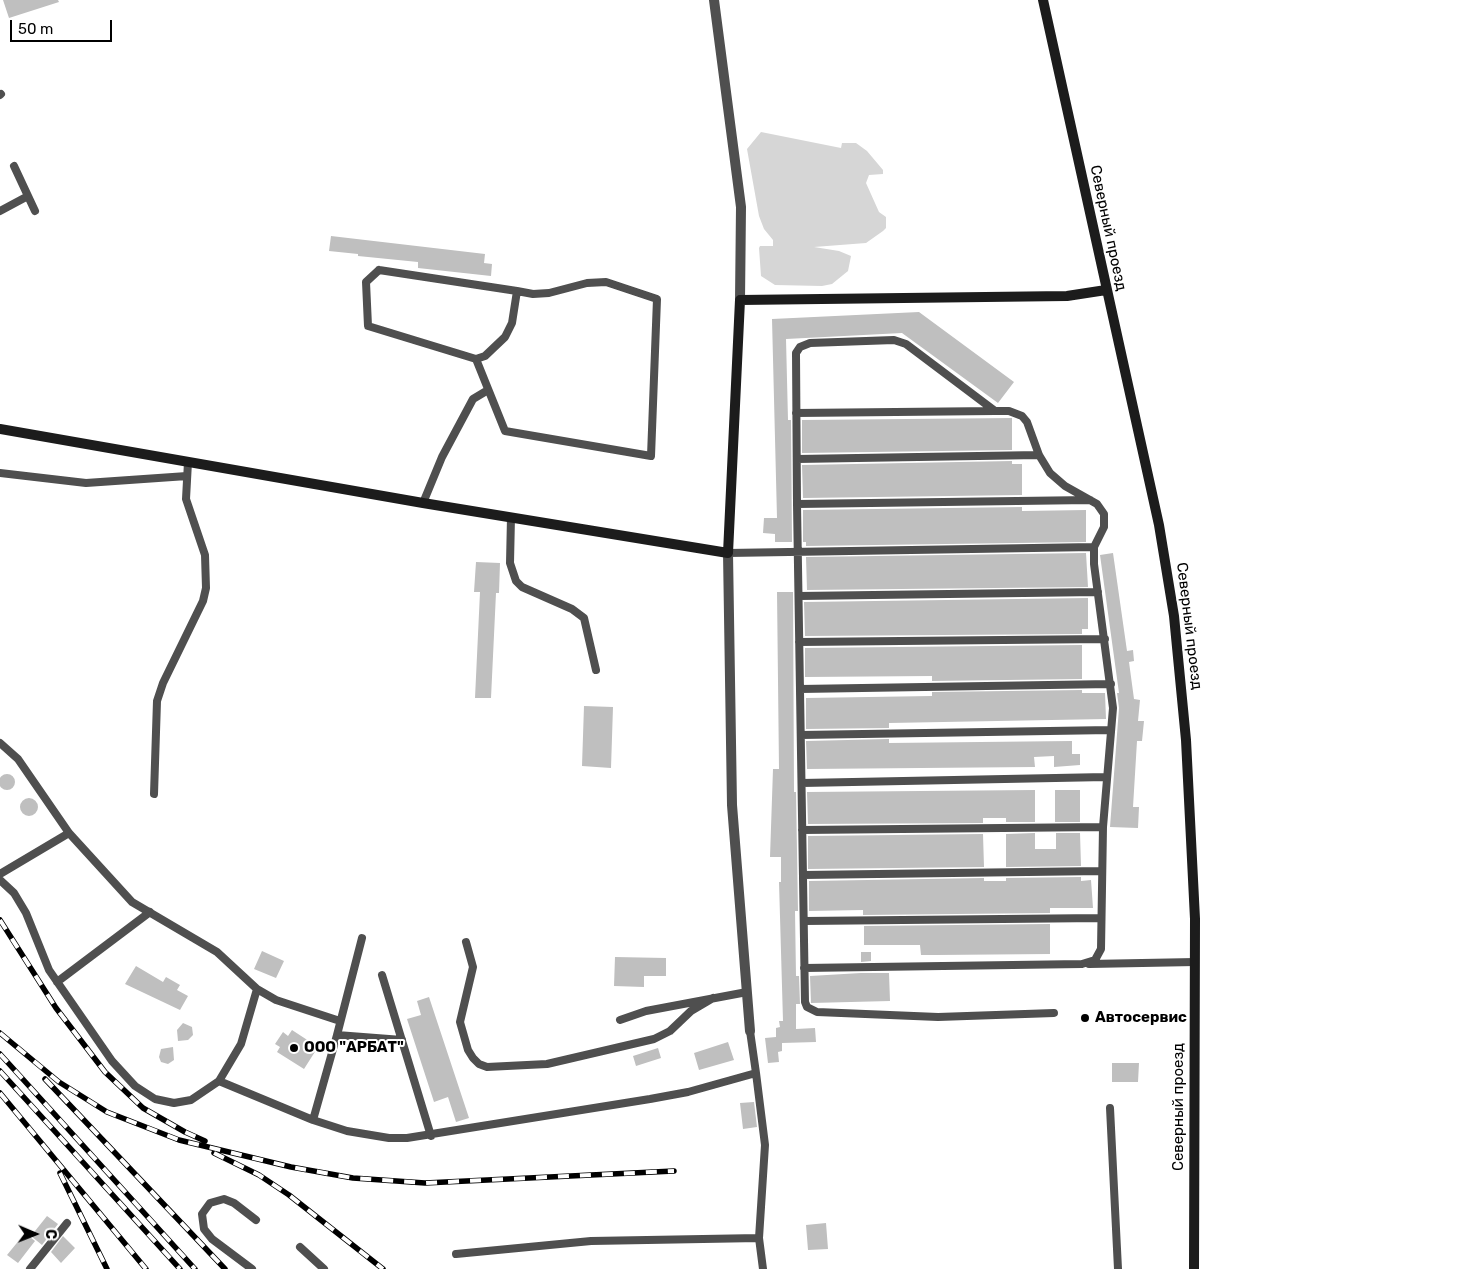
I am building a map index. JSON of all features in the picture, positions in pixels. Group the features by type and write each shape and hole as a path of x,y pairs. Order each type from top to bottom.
{"street":[{"path":"714,0 741,207 740,300 728,553 732,805 750,1031"},
{"name":"Северный проезд","path":"1042,0 1159,525 1174,616 1181,676 1190,798 1194,962 1194,1269"},
{"path":"740,300 1067,296 1106,290"},
{"path":"0,429 423,503 728,553"}],"lane":[{"path":"14,166 35,211"},
{"path":"0,211 28,196"},
{"path":"476,359 505,431 650,456 657,299 606,282 582,284 549,293 533,294 517,291 379,270 366,282 368,326 476,359 485,356 505,338 512,323 517,291"},
{"path":"995,411 906,344 894,340 810,343 800,347 796,353 805,1002 807,1007 817,1012 938,1017 1054,1013"},
{"path":"423,503 442,457 474,399 488,390"},
{"path":"796,412 1009,411 1022,416 1032,430 1039,454 1050,473 1057,480 1091,500 1100,508 1105,520 1101,536 1094,547 1113,708 1103,826 1101,949 1095,960 1082,964"},
{"path":"797,459 1039,454"},
{"path":"154,794 157,701 163,683 203,601 206,588 205,555 186,499 188,462"},
{"path":"0,473 86,483 187,476"},
{"path":"797,504 1091,500"},
{"path":"511,517 510,563 516,581 522,587 572,609 584,618 596,670"},
{"path":"728,553 1094,547"},
{"path":"799,596 1098,592"},
{"path":"799,642 1105,639"},
{"path":"800,689 1111,684"},
{"path":"801,735 1111,730"},
{"path":"0,743 18,759 69,833 132,902 216,952 257,989 276,1000 340,1021"},
{"path":"802,783 1106,777"},
{"path":"802,830 1103,826"},
{"path":"0,874 69,833"},
{"path":"803,875 1102,871"},
{"path":"0,880 14,893 26,913 49,970 112,1061 134,1086 155,1099 174,1103 191,1100 219,1081 241,1044 257,989"},
{"path":"57,982 150,912"},
{"path":"804,921 1102,918"},
{"path":"313,1120 362,938"},
{"path":"466,942 473,967 460,1022 468,1050 479,1064 487,1067 547,1064 654,1039 670,1031 691,1011 714,998"},
{"path":"804,968 1194,962"},
{"path":"382,975 431,1136"},
{"path":"620,1020 646,1011 747,992"},
{"path":"750,1031 765,1144 759,1238 764,1269"},
{"path":"337,1035 402,1040"},
{"path":"219,1081 313,1120 347,1131 376,1136 407,1138 431,1136 660,1098 756,1073"},
{"path":"1110,1108 1118,1269"},
{"path":"252,1269 212,1239 204,1229 202,1214 210,1203 224,1199 234,1203 256,1220"},
{"path":"30,1269 67,1223"},
{"path":"456,1254 591,1241 759,1238"},
{"path":"300,1247 324,1269"}],"shaded area":[{"path":"761,132 841,148 842,143 856,143 867,151 883,170 883,174 869,175 866,183 879,212 886,217 886,228 866,243 814,247 839,251 851,256 848,271 832,284 822,286 775,285 761,276 759,248 760,246 773,246 773,240 764,229 759,216 747,149"}],"building":[{"path":"3,0 58,0 59,2 9,18"},
{"path":"331,236 485,254 484,263 492,264 491,276 418,268 418,262 329,251"},
{"path":"919,312 1014,382 998,403 902,333 786,339 788,420 791,420 792,542 775,542 775,534 763,533 764,518 777,518 772,319"},
{"path":"1012,418 1012,450 802,453 802,420"},
{"path":"1012,461 1012,464 1022,464 1022,495 803,498 802,465"},
{"path":"1022,507 1022,511 1086,510 1086,542 806,546 806,542 803,542 803,510"},
{"path":"1086,553 1088,587 807,590 806,557"},
{"path":"1113,553 1127,651 1133,650 1134,661 1129,662 1134,699 1140,700 1138,721 1144,721 1142,741 1137,741 1133,807 1139,807 1138,828 1110,827 1119,708 1117,693 1119,693 1100,555"},
{"path":"476,562 500,563 499,593 496,593 491,698 475,698 480,592 474,592"},
{"path":"777,592 793,592 794,792 796,792 798,911 795,911 796,976 799,976 800,1004 796,1004 796,1029 815,1028 816,1042 782,1043 782,1051 778,1052 779,1062 768,1063 765,1038 776,1037 776,1028 780,1027 779,1021 783,1021 779,882 781,882 781,857 770,857 773,769 779,769"},
{"path":"1088,598 1088,629 1082,629 1082,634 805,636 804,602"},
{"path":"1082,645 1082,679 932,681 932,676 805,677 805,648"},
{"path":"1082,690 1082,693 1105,693 1106,719 889,723 889,728 806,729 806,698 932,696 932,692"},
{"path":"584,706 613,707 611,768 582,766"},
{"path":"889,739 889,743 1072,741 1072,754 1080,754 1080,765 1054,767 1054,756 1034,757 1035,767 807,769 806,741"},
{"path":"4,774 10,774 15,779 13,788 4,790 -1,785 -1,779"},
{"path":"1035,790 1035,822 1006,822 1006,818 983,818 983,823 808,824 807,792"},
{"path":"1055,790 1080,790 1080,822 1055,822"},
{"path":"29,798 35,801 38,807 35,813 29,816 23,813 20,807 23,801"},
{"path":"1035,833 1035,849 1056,849 1056,833 1080,833 1081,866 1006,867 1006,834"},
{"path":"983,834 984,867 808,869 808,836"},
{"path":"1081,877 1081,881 1091,880 1093,908 1050,908 1050,913 863,915 863,910 809,911 809,881 984,878 984,881 1006,881 1006,878"},
{"path":"1050,924 1050,954 921,955 920,945 864,945 864,926"},
{"path":"262,951 284,961 276,978 254,969"},
{"path":"861,952 871,952 871,961 861,962"},
{"path":"615,957 666,958 666,976 644,976 644,987 614,986"},
{"path":"136,966 163,982 166,977 180,985 177,990 188,996 180,1010 125,984"},
{"path":"889,973 890,1001 811,1003 810,976"},
{"path":"429,997 469,1118 456,1122 448,1097 434,1102 407,1019 421,1015 417,1001"},
{"path":"183,1023 192,1027 193,1035 188,1040 178,1041 177,1030"},
{"path":"292,1030 318,1047 304,1069 277,1052 280,1047 275,1044 283,1032 288,1036"},
{"path":"728,1042 734,1060 699,1070 694,1053"},
{"path":"173,1047 174,1060 168,1064 161,1062 159,1057 161,1049"},
{"path":"658,1048 661,1058 636,1066 633,1056"},
{"path":"1112,1063 1139,1063 1138,1082 1112,1082"},
{"path":"754,1102 757,1127 743,1129 740,1103"},
{"path":"47,1216 58,1224 42,1245 31,1236"},
{"path":"826,1223 828,1249 808,1250 806,1225"},
{"path":"25,1233 35,1241 18,1263 7,1255"},
{"path":"63,1236 75,1248 61,1263 51,1252"}],"railway":[{"path":"0,920 56,1008 105,1072 143,1108 205,1141"},
{"path":"0,1033 59,1082 107,1112 179,1140 291,1167 353,1178 425,1183 674,1171"},
{"path":"0,1054 195,1269"},
{"path":"0,1071 180,1269"},
{"path":"45,1079 225,1269"},
{"path":"0,1093 146,1269"},
{"path":"214,1153 259,1175 289,1195 383,1269"},
{"path":"60,1173 107,1269"}],"place":[{"name":"Автосервис","path":"1085,1018"},
{"name":"ООО \"АРБАТ\"","path":"294,1048"}]}
